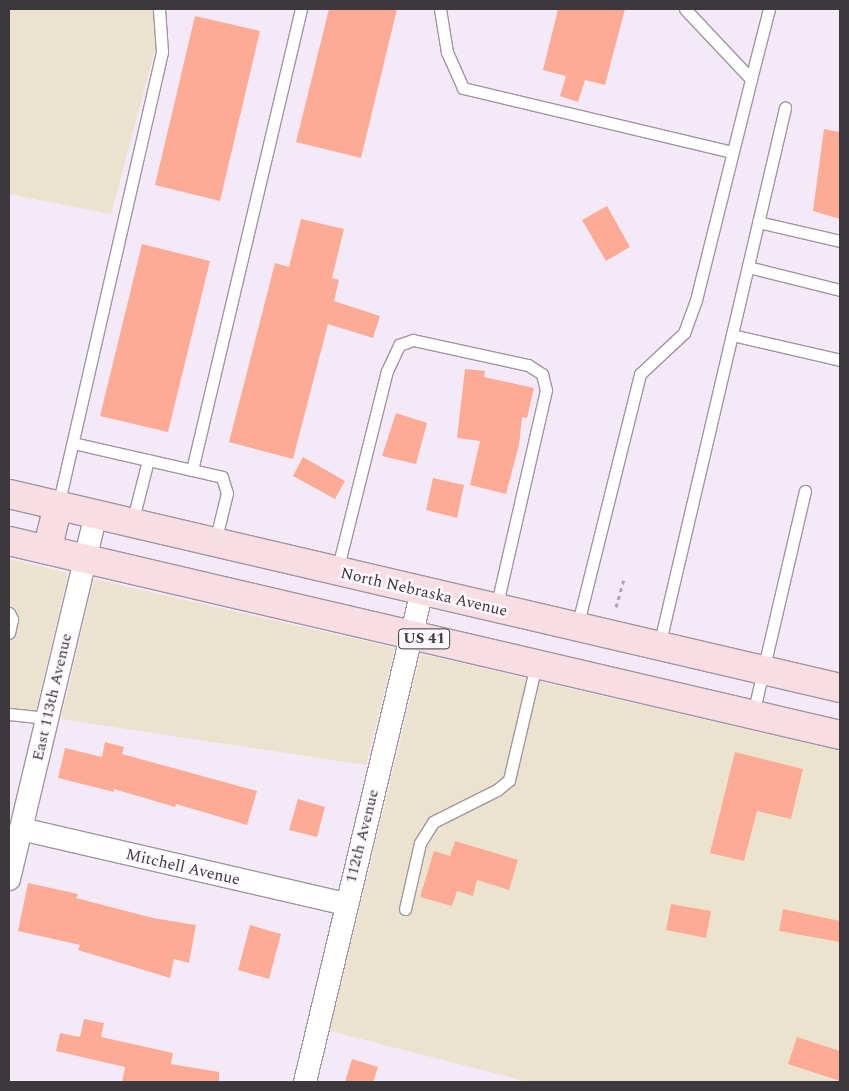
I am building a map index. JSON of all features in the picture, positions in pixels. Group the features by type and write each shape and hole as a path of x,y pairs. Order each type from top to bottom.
{"main road":[{"name":"North Nebraska Avenue","path":"9,494 840,688"},
{"path":"47,550 58,506"},
{"name":"US 41","path":"9,541 840,735"}],"street":[{"name":"East 113th Avenue","path":"9,879 96,515"},
{"name":"112th Avenue","path":"305,1082 422,591"},
{"name":"Mitchell Avenue","path":"21,829 346,904"}],"lane":[{"path":"58,506 162,52 159,9"},
{"path":"192,470 301,9"},
{"path":"440,9 447,52 463,88 732,152"},
{"path":"685,9 751,79"},
{"path":"577,627 640,374 684,333 696,300 769,9"},
{"path":"659,646 785,108"},
{"path":"758,222 840,241"},
{"path":"748,267 840,290"},
{"path":"732,335 840,360"},
{"path":"336,571 388,371 399,345 413,340 528,365 542,374 546,390 496,608"},
{"path":"73,443 222,477 227,493 215,542"},
{"path":"132,523 148,460"},
{"path":"753,714 805,491"},
{"path":"9,613 12,619 9,632"},
{"path":"405,908 420,843 434,822 497,790 509,780 536,665"},
{"path":"9,714 48,718"}],"path":[{"path":"616,606 624,579"}],"shaded area":[{"path":"9,9 166,9 111,214 9,194"},
{"path":"9,559 68,573 35,715 9,710"},
{"path":"94,579 395,648 366,765 61,719"},
{"path":"421,654 840,751 840,1082 528,1082 330,1031"}],"building":[{"path":"329,9 397,9 361,158 296,142"},
{"path":"558,9 625,9 605,85 585,80 578,102 560,96 566,76 543,70"},
{"path":"195,16 260,31 220,201 155,185"},
{"path":"824,129 840,132 840,219 813,211"},
{"path":"607,206 630,247 606,261 582,220"},
{"path":"301,219 344,229 332,278 339,280 334,301 380,316 373,338 328,324 293,459 229,442 275,263 289,267"},
{"path":"142,244 210,261 168,432 100,416"},
{"path":"465,369 485,371 484,377 534,388 527,418 522,417 519,445 506,494 470,485 480,441 457,438"},
{"path":"396,413 427,423 416,464 382,456"},
{"path":"303,457 345,481 335,499 293,476"},
{"path":"433,478 464,485 457,518 426,510"},
{"path":"105,742 124,747 122,754 257,791 247,825 176,804 175,807 114,789 114,792 58,778 65,748 102,757"},
{"path":"735,752 803,769 791,819 757,811 744,861 710,853"},
{"path":"298,799 325,807 317,837 289,830"},
{"path":"455,841 518,860 509,890 477,880 473,896 457,891 452,906 420,897 434,851 450,856"},
{"path":"28,883 78,894 76,898 153,918 196,925 189,963 174,959 170,978 78,950 80,945 18,931"},
{"path":"671,904 711,911 706,938 666,930"},
{"path":"783,909 840,921 840,942 779,931"},
{"path":"250,925 281,934 269,979 238,970"},
{"path":"84,1019 104,1023 101,1037 173,1053 171,1064 219,1072 219,1082 122,1082 125,1067 56,1051 60,1033 80,1037"},
{"path":"797,1037 840,1051 840,1081 788,1064"},
{"path":"352,1059 378,1067 373,1082 345,1082"}]}
